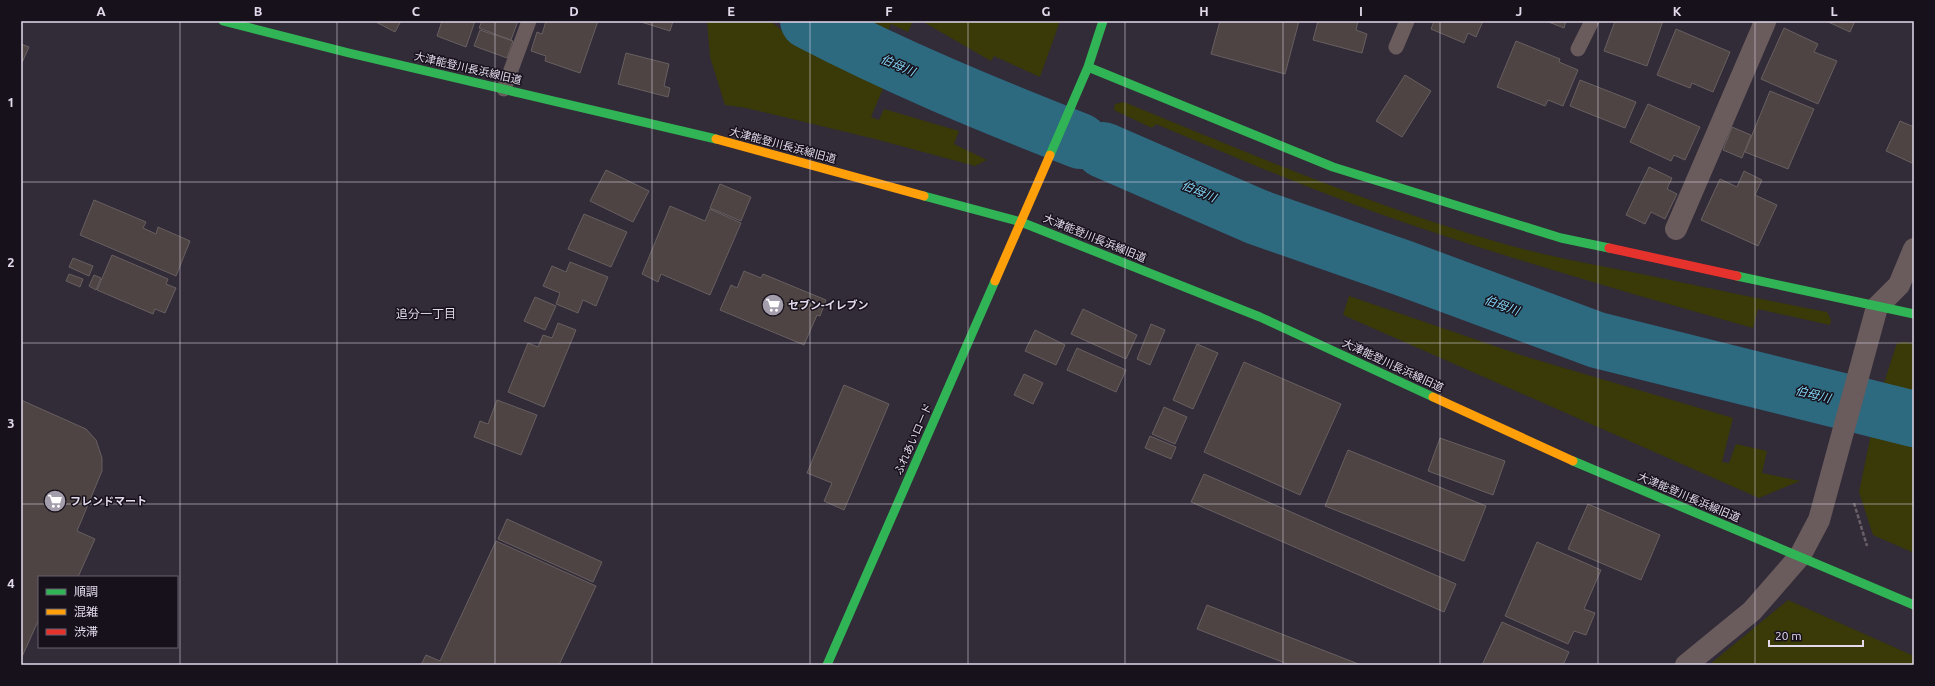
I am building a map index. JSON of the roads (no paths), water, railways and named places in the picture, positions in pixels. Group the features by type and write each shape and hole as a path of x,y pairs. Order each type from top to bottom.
{"street":[{"name":"大津能登川長浜線旧道","path":"223,21 719,140 1021,222 1260,316 1572,461 1914,605"},
{"name":"ふれあいロード","path":"827,665 1088,68 1102,21"},
{"path":"1676,229 1765,21"},
{"path":"1088,68 1333,167 1561,238 1914,314"},
{"path":"1686,665 1752,611 1800,556 1819,520 1877,307 1899,285 1914,249"}],"lane":[{"path":"504,89 529,21"},
{"path":"1396,47 1407,21"},
{"path":"1578,49 1592,21"}],"waterway":[{"name":"伯母川","path":"808,21 942,85 1080,141"},
{"name":"伯母川","path":"1103,150 1257,217 1403,268 1597,340 1914,419"}],"place":[{"name":"セブン-イレブン","path":"773,305"},
{"name":"フレンドマート","path":"55,501"}],"district":[{"name":"追分一丁目","path":"426,313"}]}
